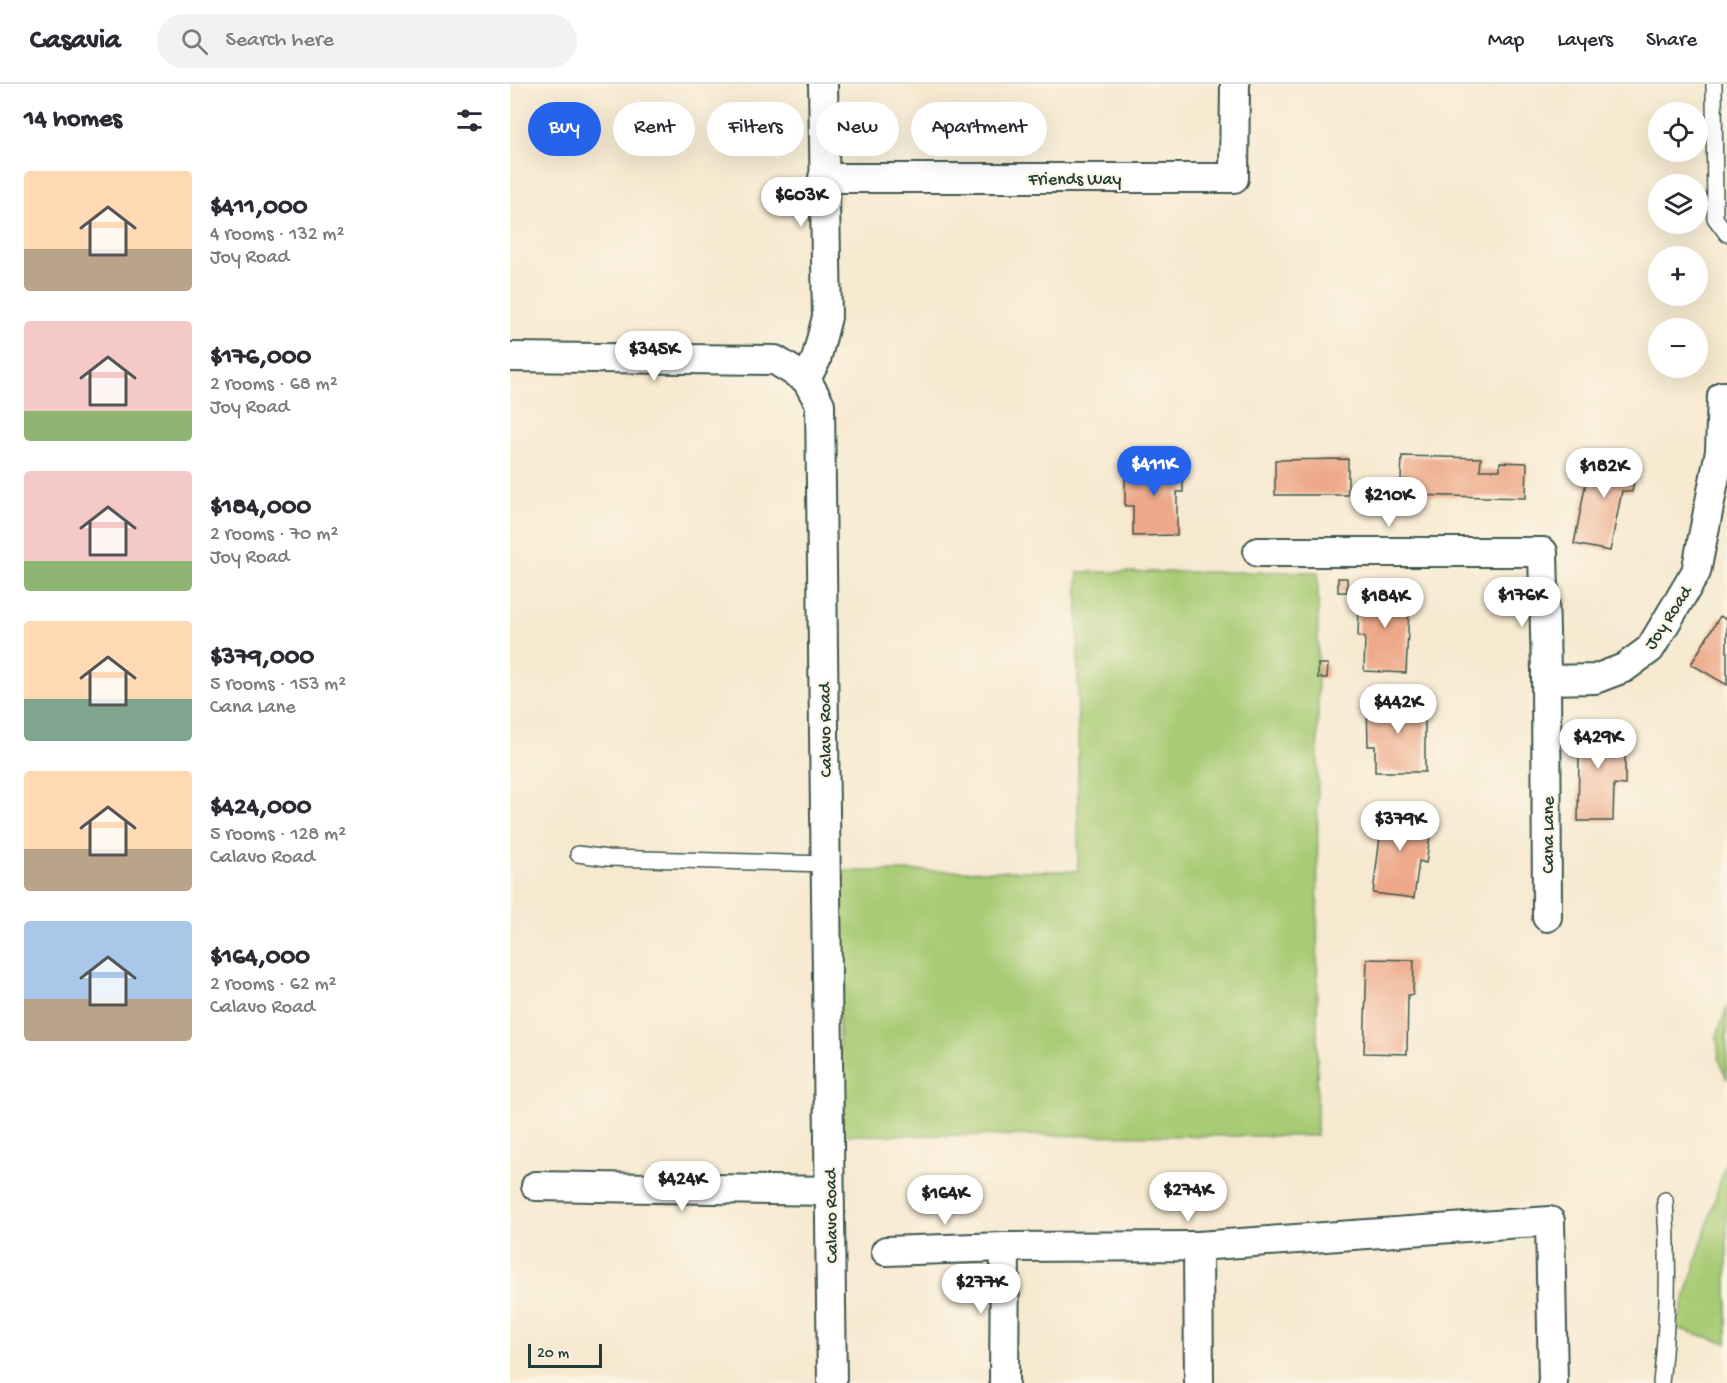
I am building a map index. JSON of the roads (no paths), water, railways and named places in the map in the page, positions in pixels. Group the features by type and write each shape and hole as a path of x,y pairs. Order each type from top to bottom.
{"street":[{"path":"510,357 775,360 806,379 816,360 827,317 823,84"},
{"name":"Friends Way","path":"823,178 1234,178 1235,84"},
{"name":"Calavo Road","path":"806,379 820,404 832,1383"},
{"name":"Joy Road","path":"1546,680 1595,679 1624,668 1650,650 1696,572 1720,451 1722,396 1727,396"},
{"path":"1258,552 1543,552 1546,680"},
{"name":"Cana Lane","path":"1546,680 1547,917"},
{"path":"536,1186 829,1191"},
{"path":"886,1251 1005,1247 1198,1246 1550,1221 1553,1383"},
{"path":"1198,1246 1199,1383"},
{"path":"1004,1383 1005,1247"}],"lane":[{"path":"1714,84 1715,218 1727,234"},
{"path":"578,854 606,858 826,864"},
{"path":"1661,1383 1666,1298 1665,1200"}]}
